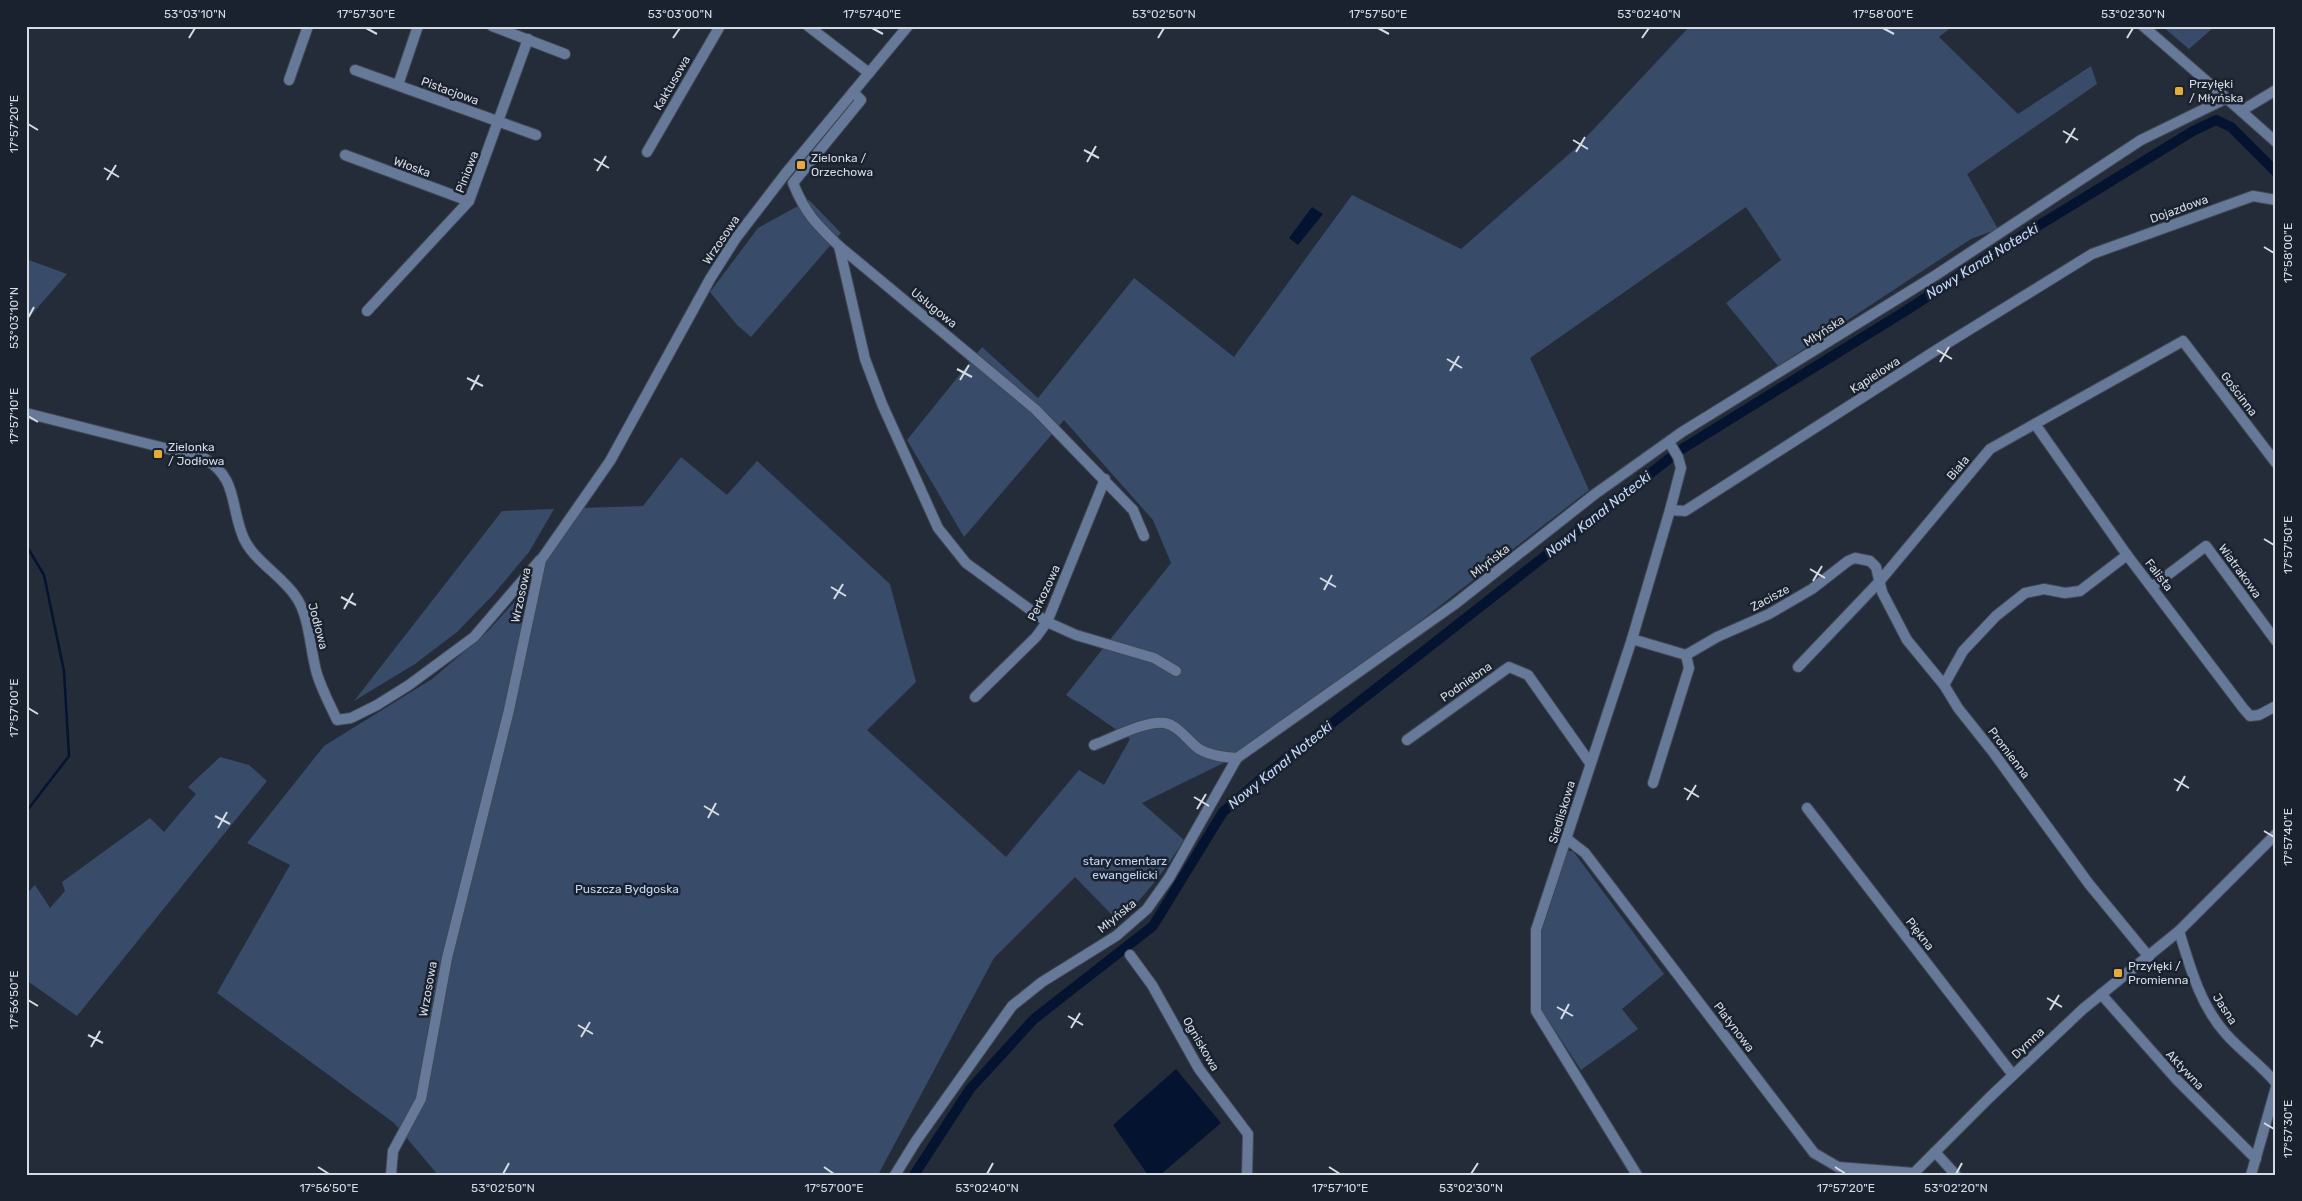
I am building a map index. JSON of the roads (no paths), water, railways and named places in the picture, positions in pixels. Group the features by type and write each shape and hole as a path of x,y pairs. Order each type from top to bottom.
{"street":[{"path":"289,80 308,26"},
{"path":"398,85 418,26"},
{"path":"492,26 565,54"},
{"name":"Kaktusowa","path":"647,152 720,26"},
{"path":"808,26 869,72"},
{"name":"Wrzosowa","path":"391,1175 393,1151 421,1099 447,958 509,710 541,560 610,461 710,279 736,238 786,173 908,26"},
{"path":"2143,26 2276,142"},
{"name":"Piniowa","path":"367,311 469,201 500,122 528,39"},
{"name":"Pistacjowa","path":"355,70 536,135"},
{"path":"2241,111 2276,90"},
{"name":"Usługowa","path":"852,92 861,100 793,183 803,207 817,225 839,246 1035,409 1133,510 1144,536"},
{"name":"Młyńska","path":"895,1175 916,1141 1012,1006 1042,982 1116,936 1147,909 1169,878 1237,758 1456,604 1595,494 1669,442 1936,276 2127,148 2225,99"},
{"name":"Włoska","path":"346,155 469,201"},
{"name":"Dojazdowa","path":"2092,254 2253,196 2276,200"},
{"path":"839,246 865,359 882,404 938,528 966,563 1047,622 1076,635 1154,658 1176,671"},
{"name":"Kąpielowa","path":"1670,510 1685,511 1938,349 2092,254"},
{"name":"Biała","path":"1798,667 1879,582 1990,449 2183,341"},
{"name":"Gościnna","path":"2183,341 2276,463"},
{"name":"Jodłowa","path":"26,414 204,458 216,466 225,475 232,492 242,534 260,561 297,598 307,626 317,674 337,720 351,718 394,695 474,637 541,560"},
{"name":"Falista","path":"2035,424 2127,555 2153,586 2250,716 2259,715 2276,706"},
{"name":"Siedliskowa","path":"1637,1175 1536,1011 1536,930 1632,638 1670,510 1681,468 1678,457 1669,442"},
{"name":"Perkozowa","path":"975,697 1036,638 1047,622 1105,479"},
{"name":"Wiatrakowa","path":"2153,586 2206,546 2276,641"},
{"path":"1944,685 1963,651 1996,616 2025,593 2044,589 2065,592 2080,591 2127,555"},
{"name":"Promienna","path":"1863,558 1870,561 1876,567 1879,582 1907,640 1944,685 1958,708 1993,752 2089,884 2149,957"},
{"name":"Zacisze","path":"1686,655 1717,637 1769,614 1812,589 1848,561 1863,558"},
{"path":"1632,638 1686,655 1689,668 1653,783"},
{"name":"Podniebna","path":"1408,740 1509,667 1528,675 1590,762"},
{"path":"1094,745 1147,724 1166,724 1174,727 1200,749 1216,756 1237,758"},
{"name":"Piękna","path":"1808,808 2013,1075"},
{"name":"Dymna","path":"1913,1174 2013,1075 2101,994 2179,932 2276,834"},
{"name":"Platynowa","path":"1567,839 1585,853 1814,1153 1838,1167 1913,1174"},
{"name":"Jasna","path":"2179,932 2192,976 2206,1004 2225,1033 2276,1083"},
{"name":"Ogniskowa","path":"1130,955 1152,985 1199,1069 1248,1134 1247,1175"},
{"name":"Aktywna","path":"2101,994 2177,1080 2256,1159"},
{"path":"2251,1175 2276,1087"},
{"path":"1935,1152 1956,1175"}],"waterway":[{"name":"Nowy Kanał Notecki","path":"1682,449 1907,310 1997,251 2193,131 2216,120 2231,127 2276,172"},
{"name":"Nowy Kanał Notecki","path":"914,1175 970,1089 1034,1019 1153,926 1223,812 1262,778 1670,458"},
{"path":"26,545 44,575 64,671 69,756 26,812"}],"place":[{"name":"Przyłęki / Młyńska","path":"2179,91"},
{"name":"Zielonka / Orzechowa","path":"801,165"},
{"name":"Zielonka / Jodłowa","path":"158,454"},
{"name":"Przyłęki / Promienna","path":"2118,973"}],"park label":[{"name":"stary cmentarz ewangelicki","path":"1125,868"},
{"name":"Puszcza Bydgoska","path":"627,889"}]}
